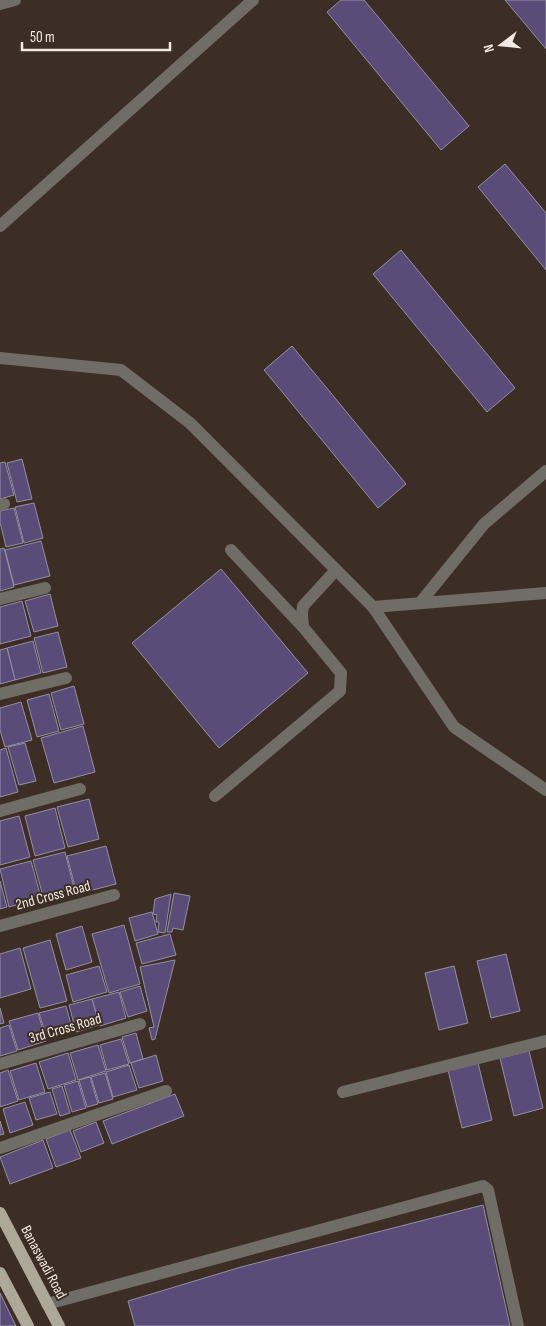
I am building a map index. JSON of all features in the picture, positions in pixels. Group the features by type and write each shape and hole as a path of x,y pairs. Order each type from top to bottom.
{"main road":[{"name":"Banaswadi Road","path":"0,1213 59,1326"},
{"path":"0,1274 28,1326"}],"street":[{"path":"0,4 16,0"},
{"path":"0,226 253,0"},
{"path":"0,358 120,370 190,423 373,608 454,727 546,790"},
{"path":"420,603 484,524 546,472"},
{"path":"215,796 340,690 340,673 303,627 231,550"},
{"path":"303,627 303,606 336,570"},
{"path":"0,599 46,588"},
{"path":"373,608 546,593"},
{"path":"0,694 66,678"},
{"path":"0,811 80,789"},
{"name":"2nd Cross Road","path":"0,926 114,895"},
{"name":"3rd Cross Road","path":"0,1064 140,1024"},
{"path":"343,1092 546,1042"},
{"path":"0,1148 166,1090"},
{"path":"48,1304 483,1186 488,1190 518,1326"}],"building":[{"path":"341,0 364,0 469,126 441,150 327,12"},
{"path":"505,0 546,0 546,49"},
{"path":"505,164 546,213 546,270 478,187"},
{"path":"401,250 515,388 487,412 373,274"},
{"path":"292,346 406,484 378,508 264,370"},
{"path":"22,459 32,499 17,502 7,463"},
{"path":"5,462 14,495 0,499 0,463"},
{"path":"34,503 43,538 24,543 15,507"},
{"path":"14,508 23,543 6,547 0,522 0,511"},
{"path":"41,541 50,576 14,585 5,550"},
{"path":"4,548 14,587 0,591 0,549"},
{"path":"221,569 308,673 219,748 132,643"},
{"path":"50,594 58,626 34,632 25,601"},
{"path":"22,601 31,636 0,644 0,607"},
{"path":"58,632 67,667 43,673 34,638"},
{"path":"33,641 41,673 15,680 7,648"},
{"path":"7,648 15,680 0,684 0,650"},
{"path":"74,686 84,724 61,730 51,693"},
{"path":"49,694 59,731 37,737 27,700"},
{"path":"21,702 32,740 5,747 0,730 0,708"},
{"path":"83,726 95,772 54,783 41,738"},
{"path":"25,743 36,781 19,785 8,747"},
{"path":"6,748 18,792 0,797 0,750"},
{"path":"89,799 99,839 68,847 57,807"},
{"path":"55,808 65,848 35,856 25,816"},
{"path":"19,816 30,857 0,865 0,821"},
{"path":"106,846 116,884 77,894 67,856"},
{"path":"65,852 74,888 43,896 33,860"},
{"path":"31,861 41,898 9,907 0,869"},
{"path":"0,881 7,907 0,909"},
{"path":"174,893 190,896 183,930 173,928 172,932 167,932"},
{"path":"171,894 165,933 158,932 159,922 156,922 157,915 153,914 155,899"},
{"path":"152,912 158,934 135,941 129,918"},
{"path":"124,925 140,984 109,993 92,934"},
{"path":"82,926 92,962 66,970 56,934"},
{"path":"170,934 176,955 142,964 136,943"},
{"path":"50,940 67,1001 40,1008 23,948"},
{"path":"20,948 31,989 0,998 0,954"},
{"path":"506,954 520,1011 491,1018 477,961"},
{"path":"175,960 155,1039 152,1040 149,1028 154,1027 140,967"},
{"path":"99,966 107,992 73,1002 66,975"},
{"path":"454,966 468,1023 439,1030 425,973"},
{"path":"140,986 147,1011 128,1017 120,992"},
{"path":"119,992 126,1018 100,1026 92,999"},
{"path":"92,999 99,1025 76,1032 69,1005"},
{"path":"66,1006 72,1028 46,1035 39,1013"},
{"path":"0,1008 4,1023 0,1024"},
{"path":"38,1013 46,1041 18,1050 9,1021"},
{"path":"9,1025 17,1051 0,1056 0,1028"},
{"path":"136,1033 143,1059 130,1063 122,1037"},
{"path":"121,1039 129,1064 107,1070 100,1045"},
{"path":"98,1045 106,1071 78,1080 70,1053"},
{"path":"529,1051 543,1108 514,1116 500,1058"},
{"path":"68,1053 76,1080 48,1089 39,1062"},
{"path":"156,1055 163,1081 139,1088 131,1063"},
{"path":"36,1063 45,1092 19,1100 10,1071"},
{"path":"478,1063 492,1120 462,1128 448,1070"},
{"path":"129,1065 137,1090 113,1097 106,1072"},
{"path":"8,1070 18,1101 0,1107 0,1073"},
{"path":"105,1073 113,1099 99,1103 91,1077"},
{"path":"90,1077 98,1104 87,1107 79,1080"},
{"path":"78,1081 86,1108 72,1112 64,1085"},
{"path":"62,1086 70,1113 60,1116 52,1089"},
{"path":"50,1092 57,1114 36,1120 29,1098"},
{"path":"175,1094 184,1116 112,1144 103,1121"},
{"path":"25,1102 33,1125 10,1133 3,1109"},
{"path":"0,1121 4,1134 0,1135"},
{"path":"96,1122 104,1143 81,1152 73,1131"},
{"path":"70,1130 81,1158 56,1167 46,1139"},
{"path":"43,1140 53,1168 10,1184 0,1157"},
{"path":"483,1205 510,1326 135,1326 128,1301 241,1267"},
{"path":"0,1293 16,1326 0,1326"}]}
